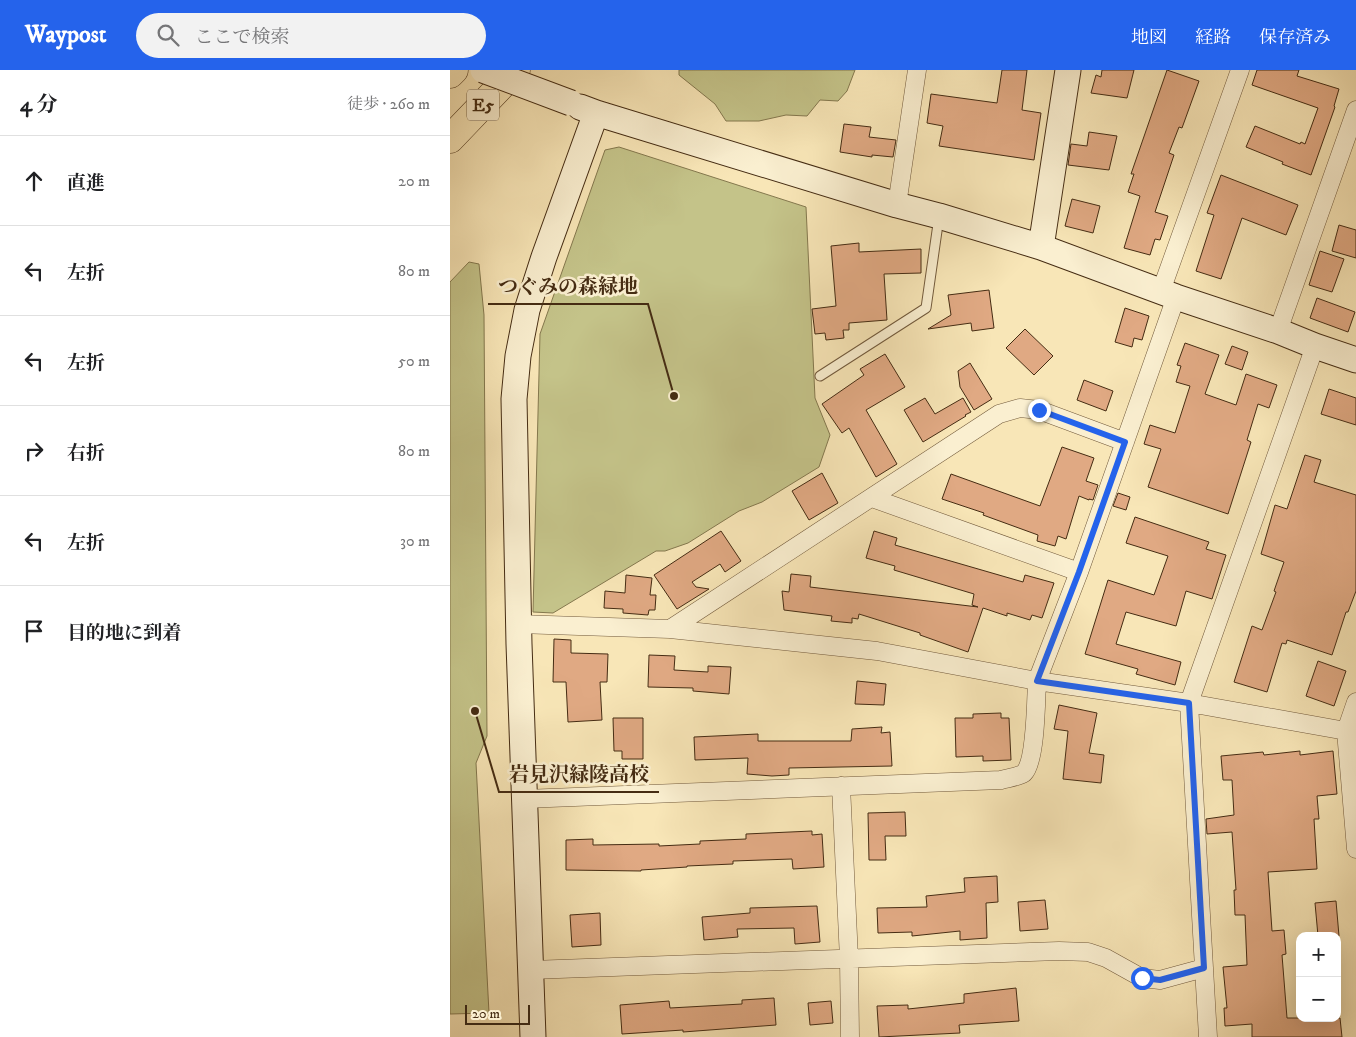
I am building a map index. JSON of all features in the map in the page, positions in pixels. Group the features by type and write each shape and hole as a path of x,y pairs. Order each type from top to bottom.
{"highway":[{"name":"E5","path":"450,74 454,70"},
{"name":"E5","path":"450,139 516,70"}],"street":[{"path":"483,70 596,113 1041,247 1356,360"},
{"path":"897,205 917,70"},
{"path":"1041,247 1068,70"},
{"path":"524,799 1001,780 1024,773 1032,754 1037,681 1079,572 1125,442 1169,294 1240,70"},
{"path":"1278,331 1356,110"},
{"path":"533,1037 518,624 514,399 518,356 527,310 596,113"},
{"path":"1208,1037 1189,703 1315,346"},
{"path":"670,629 999,414 1020,408 1039,410 1125,442"},
{"path":"872,498 1079,572"},
{"path":"518,624 670,629 878,651 1037,681 1189,703 1351,732"},
{"path":"1356,702 1351,732 1356,849"},
{"path":"842,786 850,1037"},
{"path":"531,970 1059,951 1088,952 1106,958 1142,978 1160,980 1204,968"}],"lane":[{"path":"820,376 926,308 939,216"}],"shaded area":[{"path":"679,70 855,70 847,91 838,101 820,100 807,116 786,115 759,121 726,121 715,104 679,75"},
{"path":"619,147 806,207 815,398 830,435 819,467 762,502 739,511 688,543 665,551 656,551 553,613 533,612 540,334 605,150"},
{"path":"469,262 479,264 484,315 487,736 476,763 489,1013 450,1014 450,282"}],"building":[{"path":"1002,70 1027,70 1022,110 1041,113 1034,160 939,146 943,126 927,123 931,94 997,103"},
{"path":"1102,70 1134,70 1127,98 1091,93 1096,75 1101,77"},
{"path":"1167,70 1199,81 1182,128 1179,127 1169,153 1174,155 1155,212 1168,216 1160,240 1155,239 1150,255 1124,248 1140,196 1128,192 1134,174 1131,174"},
{"path":"1257,70 1299,70 1297,76 1339,89 1335,107 1311,175 1246,147 1255,126 1300,144 1301,142 1305,144 1318,108 1252,85"},
{"path":"844,124 871,127 869,137 896,140 893,157 872,155 872,157 840,152"},
{"path":"1089,132 1117,136 1109,170 1068,165 1071,144 1087,146"},
{"path":"1221,175 1298,205 1286,235 1242,218 1221,279 1196,271 1214,215 1207,213"},
{"path":"1072,199 1100,206 1093,233 1065,226"},
{"path":"1339,225 1356,230 1356,258 1332,251"},
{"path":"859,243 859,252 921,249 921,273 884,274 887,320 849,323 849,330 843,330 844,338 826,340 825,333 815,334 812,309 836,306 831,246"},
{"path":"1320,251 1344,259 1332,292 1309,285"},
{"path":"989,290 994,328 972,331 971,323 928,329 951,315 948,295"},
{"path":"1317,298 1355,312 1348,332 1310,318"},
{"path":"1125,308 1149,316 1142,340 1134,338 1132,347 1115,342"},
{"path":"1025,329 1053,356 1034,375 1006,348"},
{"path":"1185,343 1219,355 1205,394 1236,405 1246,374 1277,385 1269,408 1258,404 1247,440 1251,442 1228,514 1148,487 1161,449 1144,444 1150,425 1175,433 1190,386 1176,382 1181,366 1177,365"},
{"path":"1232,346 1248,352 1242,370 1225,364"},
{"path":"885,354 905,387 866,410 897,464 876,477 849,428 842,433 822,404 864,375 860,369"},
{"path":"970,363 992,399 974,410 960,387 958,371"},
{"path":"1084,380 1113,391 1106,411 1077,400"},
{"path":"1329,389 1356,398 1356,425 1321,414"},
{"path":"925,398 935,414 963,398 971,412 923,442 904,410"},
{"path":"1062,447 1094,458 1086,481 1098,485 1093,500 1079,496 1066,539 1058,536 1055,546 1037,541 1038,535 983,515 984,513 942,499 951,474 1040,506"},
{"path":"1305,455 1321,460 1314,482 1356,495 1356,591 1348,612 1346,612 1332,655 1287,640 1286,644 1282,643 1267,692 1234,682 1252,626 1262,630 1276,592 1274,591 1284,562 1261,554 1275,505 1287,509"},
{"path":"822,473 838,503 809,520 792,491"},
{"path":"1118,493 1130,497 1126,510 1113,506"},
{"path":"1135,517 1209,542 1206,549 1226,555 1212,599 1186,591 1176,626 1126,612 1116,644 1181,662 1175,685 1136,674 1138,669 1085,654 1108,580 1154,595 1168,556 1126,543"},
{"path":"721,531 741,561 725,572 720,564 692,582 696,587 709,589 677,609 654,575"},
{"path":"874,531 897,538 895,545 1023,582 1025,575 1054,583 1042,618 1032,615 1030,620 1007,613 1007,616 983,608 968,652 920,635 920,633 859,614 858,619 852,618 852,623 831,621 832,616 784,610 782,591 789,592 791,574 811,576 810,587 978,607 972,605 974,594 894,570 895,566 866,558"},
{"path":"626,575 652,578 650,595 656,595 655,610 649,610 648,615 623,613 623,609 604,608 605,591 625,593"},
{"path":"554,639 571,640 571,653 608,654 607,682 600,682 602,720 568,722 566,682 553,682"},
{"path":"649,655 675,656 674,670 708,672 708,666 731,667 729,694 693,691 693,688 648,687"},
{"path":"1318,661 1346,671 1334,706 1306,696"},
{"path":"857,681 886,684 884,705 855,704"},
{"path":"1059,705 1097,713 1089,753 1104,755 1101,783 1063,779 1068,731 1054,729"},
{"path":"1001,713 1001,718 1009,718 1011,760 983,761 983,756 956,757 955,718 973,718 973,714"},
{"path":"613,718 643,718 643,759 622,759 622,751 614,751"},
{"path":"882,727 881,733 890,732 892,766 789,768 789,775 772,776 747,774 748,758 695,760 694,737 758,734 758,741 851,741 852,729"},
{"path":"1300,751 1300,755 1333,751 1337,794 1317,796 1319,819 1314,819 1317,869 1268,872 1272,931 1284,930 1286,954 1282,955 1287,1018 1296,1018 1296,1022 1340,1022 1342,1037 1252,1037 1252,1024 1225,1026 1224,1008 1227,1008 1223,967 1247,965 1245,915 1235,915 1234,890 1236,890 1232,832 1207,834 1206,819 1234,815 1232,780 1223,780 1221,756 1263,752 1264,755"},
{"path":"905,812 906,836 885,836 886,860 869,860 868,813"},
{"path":"812,831 812,835 822,834 824,867 793,869 792,859 733,861 733,864 641,871 566,870 566,840 593,839 593,845 659,844 659,846 700,844 700,841 746,839 746,834"},
{"path":"997,876 998,902 986,903 987,938 960,940 960,931 912,936 912,932 878,933 877,908 927,907 926,896 965,892 964,878"},
{"path":"1045,900 1048,929 1020,931 1018,902"},
{"path":"1336,901 1339,932 1318,932 1315,903"},
{"path":"817,906 820,942 795,944 794,928 737,929 738,937 704,940 702,917 750,913 750,908"},
{"path":"600,913 601,945 572,947 570,915"},
{"path":"1016,988 1019,1021 959,1025 960,1033 879,1037 877,1006 908,1005 908,1009 964,1003 964,994"},
{"path":"774,998 776,1025 683,1032 683,1030 622,1034 620,1005 669,1001 670,1008 742,1004 742,1000"},
{"path":"831,1001 833,1023 810,1025 808,1003"}],"place":[{"name":"つぐみの森緑地","path":"674,396"},
{"name":"岩見沢緑陵高校","path":"475,711"}],"route":[{"path":"1039,410 1125,442 1079,572 1037,681 1189,703 1204,968 1160,980 1142,978"}]}
